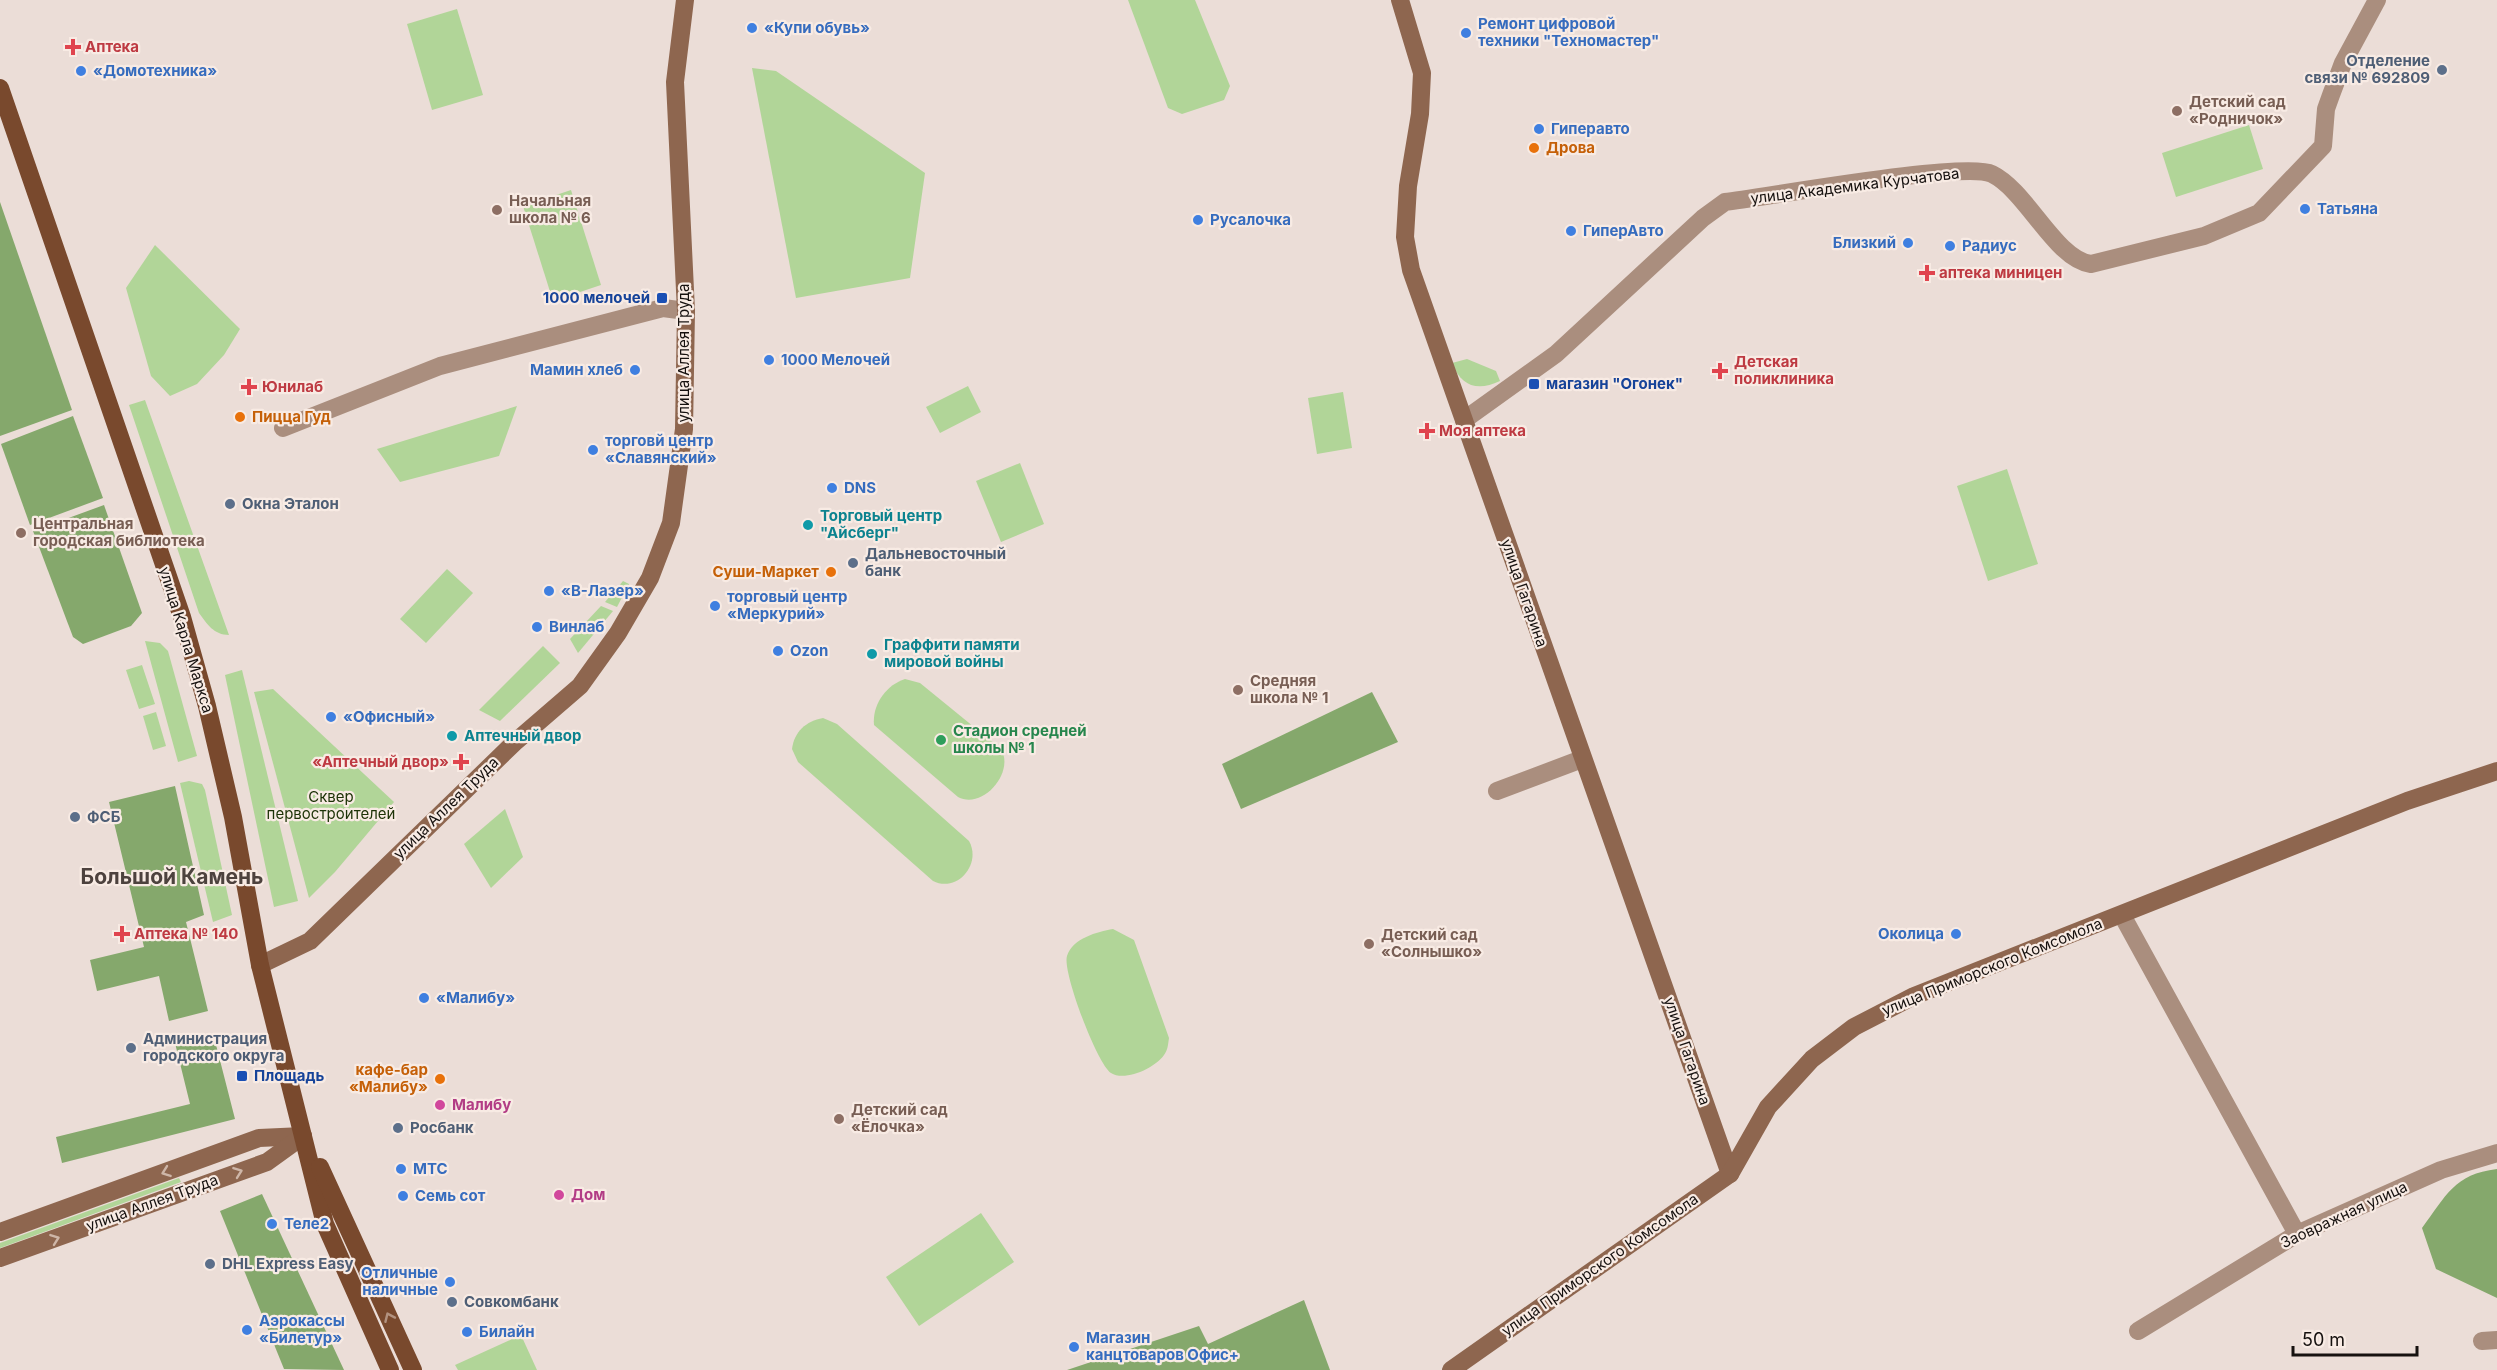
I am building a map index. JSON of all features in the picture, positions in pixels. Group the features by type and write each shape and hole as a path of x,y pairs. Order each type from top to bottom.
{"main road":[{"name":"улица Карла Маркса","path":"0,88 182,617 207,706 233,817 260,965 325,1224 390,1370"},
{"name":"улица Карла Маркса","path":"303,1136 327,1181 413,1370"}],"street":[{"name":"улица Аллея Труда","path":"260,965 310,941 514,743 580,686 618,633 650,578 671,523 684,429 686,311 675,82 685,0"},
{"name":"улица Гагарина","path":"1400,0 1422,73 1420,114 1408,186 1405,237 1414,279 1730,1174"},
{"name":"улица Академика Курчатова","path":"1464,420 1556,354 1703,218 1725,202 1905,177 1970,171 1992,174 2019,198 2075,259 2091,264 2204,236 2259,213 2323,146 2326,109 2331,95 2343,63 2377,0"},
{"path":"283,428 440,366 663,308 686,311"},
{"path":"1497,791 1582,759"},
{"name":"улица Приморского Комсомола","path":"1451,1370 1730,1174 1768,1107 1812,1059 1854,1027 1914,996 2407,801 2497,771"},
{"path":"2122,915 2297,1234"},
{"name":"улица Аллея Труда","path":"0,1233 259,1138 303,1136"},
{"name":"улица Аллея Труда","path":"0,1258 267,1162 303,1136"},
{"name":"Заовражная улица","path":"2138,1331 2297,1234 2441,1170 2497,1153"}],"green space":[{"path":"1128,0 1195,0 1230,86 1224,100 1182,114 1168,108"},
{"path":"457,9 483,95 432,110 407,24"},
{"path":"752,68 776,71 925,173 910,278 796,298"},
{"path":"2249,125 2263,169 2176,197 2162,153"},
{"path":"571,190 601,285 553,301 523,206"},
{"path":"0,202 72,410 0,436"},
{"path":"155,245 240,329 224,355 197,384 170,396 151,376 126,288"},
{"path":"1467,359 1496,371 1500,381 1484,386 1465,382 1452,363"},
{"path":"968,386 981,412 940,433 926,407"},
{"path":"1343,392 1352,448 1317,454 1308,398"},
{"path":"145,400 229,635 215,631 199,613 129,405"},
{"path":"517,406 499,456 400,482 377,449"},
{"path":"73,416 103,498 30,525 1,444"},
{"path":"1020,463 1044,524 1001,542 976,481"},
{"path":"2007,469 2038,564 1988,581 1957,486"},
{"path":"104,505 142,613 131,626 83,644 73,637 33,531"},
{"path":"447,569 473,593 426,643 400,619"},
{"path":"623,581 629,584 617,607 605,602"},
{"path":"601,606 613,611 578,653 570,639"},
{"path":"145,641 160,643 168,651 197,756 178,762"},
{"path":"543,646 560,663 500,721 479,710"},
{"path":"142,665 155,704 139,709 126,670"},
{"path":"242,670 298,901 274,907 225,675"},
{"name":"Стадион средней школы № 1","path":"905,679 920,683 1001,749 1004,768 1000,778 986,794 968,800 958,797 874,725 875,710 886,691"},
{"name":"Сквер первостроителей","path":"273,689 394,802 335,872 309,898 254,692"},
{"path":"1372,692 1398,742 1241,809 1222,764"},
{"path":"156,712 166,746 153,750 143,716"},
{"path":"823,718 837,724 969,841 972,859 965,874 951,883 942,884 933,881 798,762 792,749 795,737 806,725"},
{"path":"189,781 202,784 205,790 232,915 213,922 180,783"},
{"path":"175,786 204,915 186,922 208,1011 169,1021 159,976 97,991 90,960 144,947 109,802"},
{"path":"505,809 523,857 491,888 464,844"},
{"path":"1113,929 1134,940 1169,1038 1166,1051 1160,1060 1147,1069 1124,1076 1111,1073 1098,1053 1082,1017 1067,965 1070,950 1080,940"},
{"path":"213,1033 235,1119 62,1163 56,1137 190,1104 175,1043"},
{"path":"2497,1169 2497,1298 2436,1269 2422,1228 2452,1188 2471,1176"},
{"path":"179,1178 181,1182 0,1248 0,1243"},
{"path":"262,1194 344,1370 284,1369 220,1211"},
{"path":"981,1213 1014,1262 919,1326 886,1277"},
{"path":"1304,1300 1330,1370 1067,1370 1199,1326 1208,1344"},
{"path":"521,1335 537,1370 458,1370 455,1365"}],"place":[{"name":"«Купи обувь»","path":"752,28"},
{"name":"Ремонт цифровой техники \"Техномастер\"","path":"1466,33"},
{"name":"Аптека","path":"73,47"},
{"name":"Отделение связи № 692809","path":"2442,70"},
{"name":"«Домотехника»","path":"81,71"},
{"name":"Детский сад «Родничок»","path":"2177,111"},
{"name":"Гиперавто","path":"1539,129"},
{"name":"Дрова","path":"1534,148"},
{"name":"Татьяна","path":"2305,209"},
{"name":"Начальная школа № 6","path":"497,210"},
{"name":"Русалочка","path":"1198,220"},
{"name":"ГиперАвто","path":"1571,231"},
{"name":"Близкий","path":"1908,243"},
{"name":"Радиус","path":"1950,246"},
{"name":"аптека миницен","path":"1927,273"},
{"name":"1000 мелочей","path":"662,298"},
{"name":"1000 Мелочей","path":"769,360"},
{"name":"Мамин хлеб","path":"635,370"},
{"name":"Детская поликлиника","path":"1720,371"},
{"name":"магазин \"Огонек\"","path":"1534,384"},
{"name":"Юнилаб","path":"249,387"},
{"name":"Пицца Гуд","path":"240,417"},
{"name":"Моя аптека","path":"1427,431"},
{"name":"торговй центр «Славянский»","path":"593,450"},
{"name":"DNS","path":"832,488"},
{"name":"Окна Эталон","path":"230,504"},
{"name":"Торговый центр \"Айсберг\"","path":"808,525"},
{"name":"Центральная городская библиотека","path":"21,533"},
{"name":"Дальневосточный банк","path":"853,563"},
{"name":"Суши-Маркет","path":"831,572"},
{"name":"«В-Лазер»","path":"549,591"},
{"name":"торговый центр «Меркурий»","path":"715,606"},
{"name":"Винлаб","path":"537,627"},
{"name":"Ozon","path":"778,651"},
{"name":"Граффити памяти мировой войны","path":"872,654"},
{"name":"Средняя школа № 1","path":"1238,690"},
{"name":"«Офисный»","path":"331,717"},
{"name":"Аптечный двор","path":"452,736"},
{"name":"Стадион средней школы № 1","path":"941,740"},
{"name":"«Аптечный двор»","path":"461,762"},
{"name":"ФСБ","path":"75,817"},
{"name":"Аптека № 140","path":"122,934"},
{"name":"Околица","path":"1956,934"},
{"name":"Детский сад «Солнышко»","path":"1369,944"},
{"name":"«Малибу»","path":"424,998"},
{"name":"Администрация городского округа","path":"131,1048"},
{"name":"Площадь","path":"242,1076"},
{"name":"кафе-бар «Малибу»","path":"440,1079"},
{"name":"Малибу","path":"440,1105"},
{"name":"Детский сад «Ёлочка»","path":"839,1119"},
{"name":"Росбанк","path":"398,1128"},
{"name":"МТС","path":"401,1169"},
{"name":"Дом","path":"559,1195"},
{"name":"Семь сот","path":"403,1196"},
{"name":"Теле2","path":"272,1224"},
{"name":"DHL Express Easy","path":"210,1264"},
{"name":"Отличные наличные","path":"450,1282"},
{"name":"Совкомбанк","path":"452,1302"},
{"name":"Аэрокассы «Билетур»","path":"247,1330"},
{"name":"Билайн","path":"467,1332"},
{"name":"Магазин канцтоваров Офис+","path":"1074,1347"}],"district":[{"name":"Большой Камень","path":"172,877"}]}
